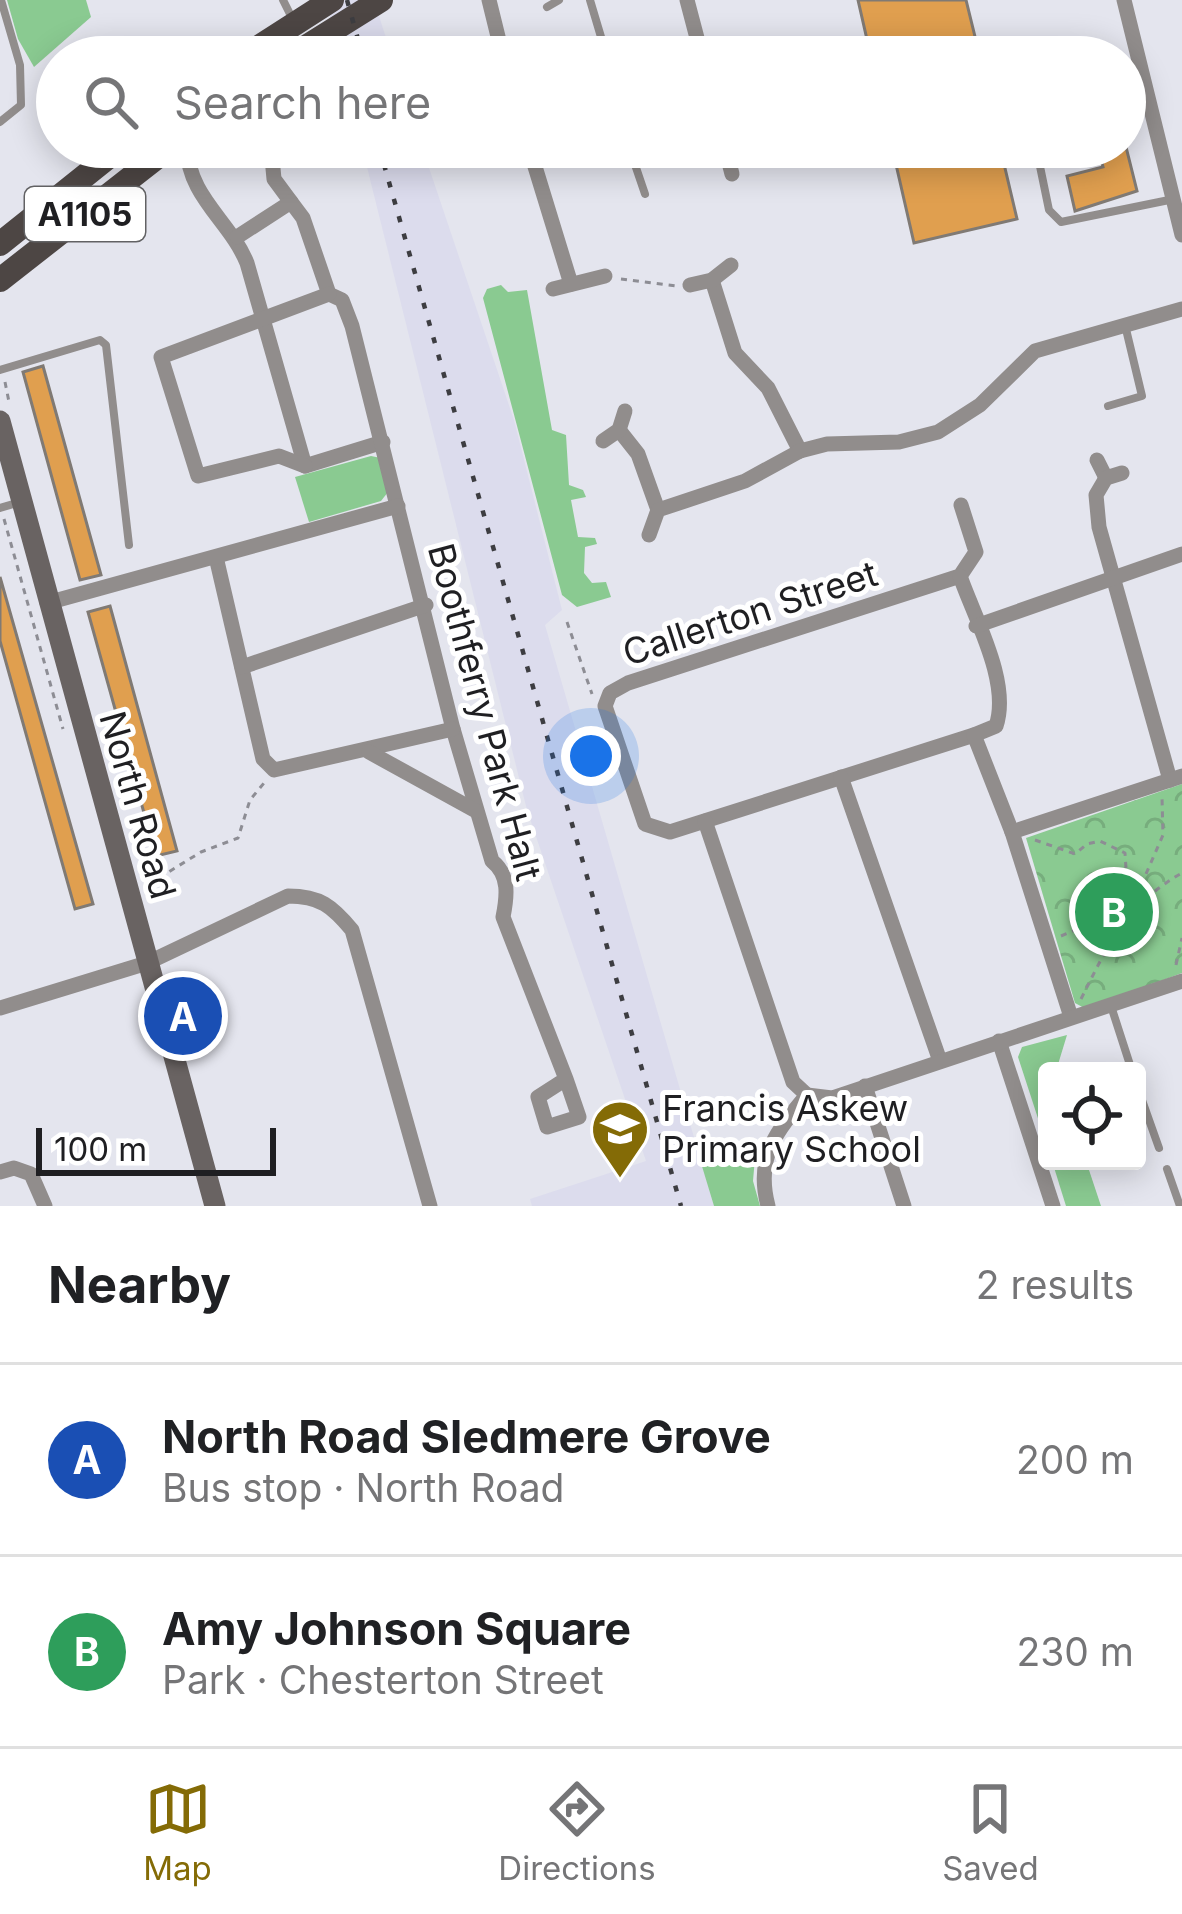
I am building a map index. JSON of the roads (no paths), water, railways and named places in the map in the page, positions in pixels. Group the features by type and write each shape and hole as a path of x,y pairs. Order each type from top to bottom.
{"main road":[{"path":"265,36 288,12 332,0"},
{"path":"324,36 381,0"},
{"name":"A1105","path":"0,244 95,168"},
{"name":"A1105","path":"0,280 143,168"}],"street":[{"path":"489,0 498,36"},
{"path":"687,0 696,36"},
{"path":"1124,0 1133,36"},
{"path":"1146,86 1182,235"},
{"path":"184,168 215,218 236,237 305,466"},
{"name":"Boothferry Park Halt","path":"273,168 274,179 303,218 328,294 342,300 352,326 426,605 453,729 476,812 508,893 503,917 566,1079"},
{"path":"536,168 572,284"},
{"path":"730,168 732,174"},
{"path":"236,237 291,202"},
{"path":"690,285 712,280 731,265"},
{"path":"553,289 604,276"},
{"path":"712,280 735,353 769,388 800,452"},
{"path":"328,294 161,357 198,476 279,456 305,466 383,442"},
{"path":"658,510 745,481 800,452 827,444 899,442 938,432 980,405 1035,351 1182,310"},
{"path":"603,441 619,430 625,412"},
{"name":"North Road","path":"0,421 10,505 47,603 214,1206"},
{"path":"619,430 638,454 658,510 649,535"},
{"path":"1012,832 1176,778 1111,575 1096,495 1114,476 1097,460"},
{"path":"961,505 976,553 960,575 976,626 1111,575 1182,554"},
{"path":"47,603 398,506"},
{"path":"216,556 263,759 274,770 369,752 453,729"},
{"name":"Callerton Street","path":"960,575 628,683 610,693 605,706 646,824 670,832 996,726 1001,712 997,689 976,626"},
{"path":"242,668 426,605"},
{"path":"974,734 1012,832 1071,1017"},
{"path":"369,752 476,812"},
{"path":"841,777 940,1061"},
{"path":"705,821 793,1082 807,1095 832,1097 1179,982"},
{"path":"0,1008 147,964 288,896 314,896 332,906 352,930 430,1206"},
{"path":"999,1041 1054,1206"},
{"path":"865,1086 904,1206"},
{"path":"768,1206 761,1180 767,1145 807,1095"},
{"path":"0,1172 14,1168 31,1174 45,1206"}],"lane":[{"path":"0,122 21,105 22,83 1,0"},
{"path":"547,7 559,0"},
{"path":"590,0 601,36"},
{"path":"636,168 645,194"},
{"path":"1040,168 1049,210 1061,222 1175,199"},
{"path":"1108,406 1142,396 1124,324"},
{"path":"0,370 100,340 106,345 129,545"},
{"path":"1111,1004 1129,1062"},
{"path":"1146,1111 1159,1148"},
{"path":"1167,1169 1180,1206"}],"railway":[{"path":"347,0 357,36"},
{"path":"385,168 681,1206"}],"place":[{"name":"Amy Johnson Square","path":"1114,912"},
{"name":"North Road Sledmere Grove","path":"183,1016"},
{"name":"Francis Askew Primary School","path":"620,1180"}]}
